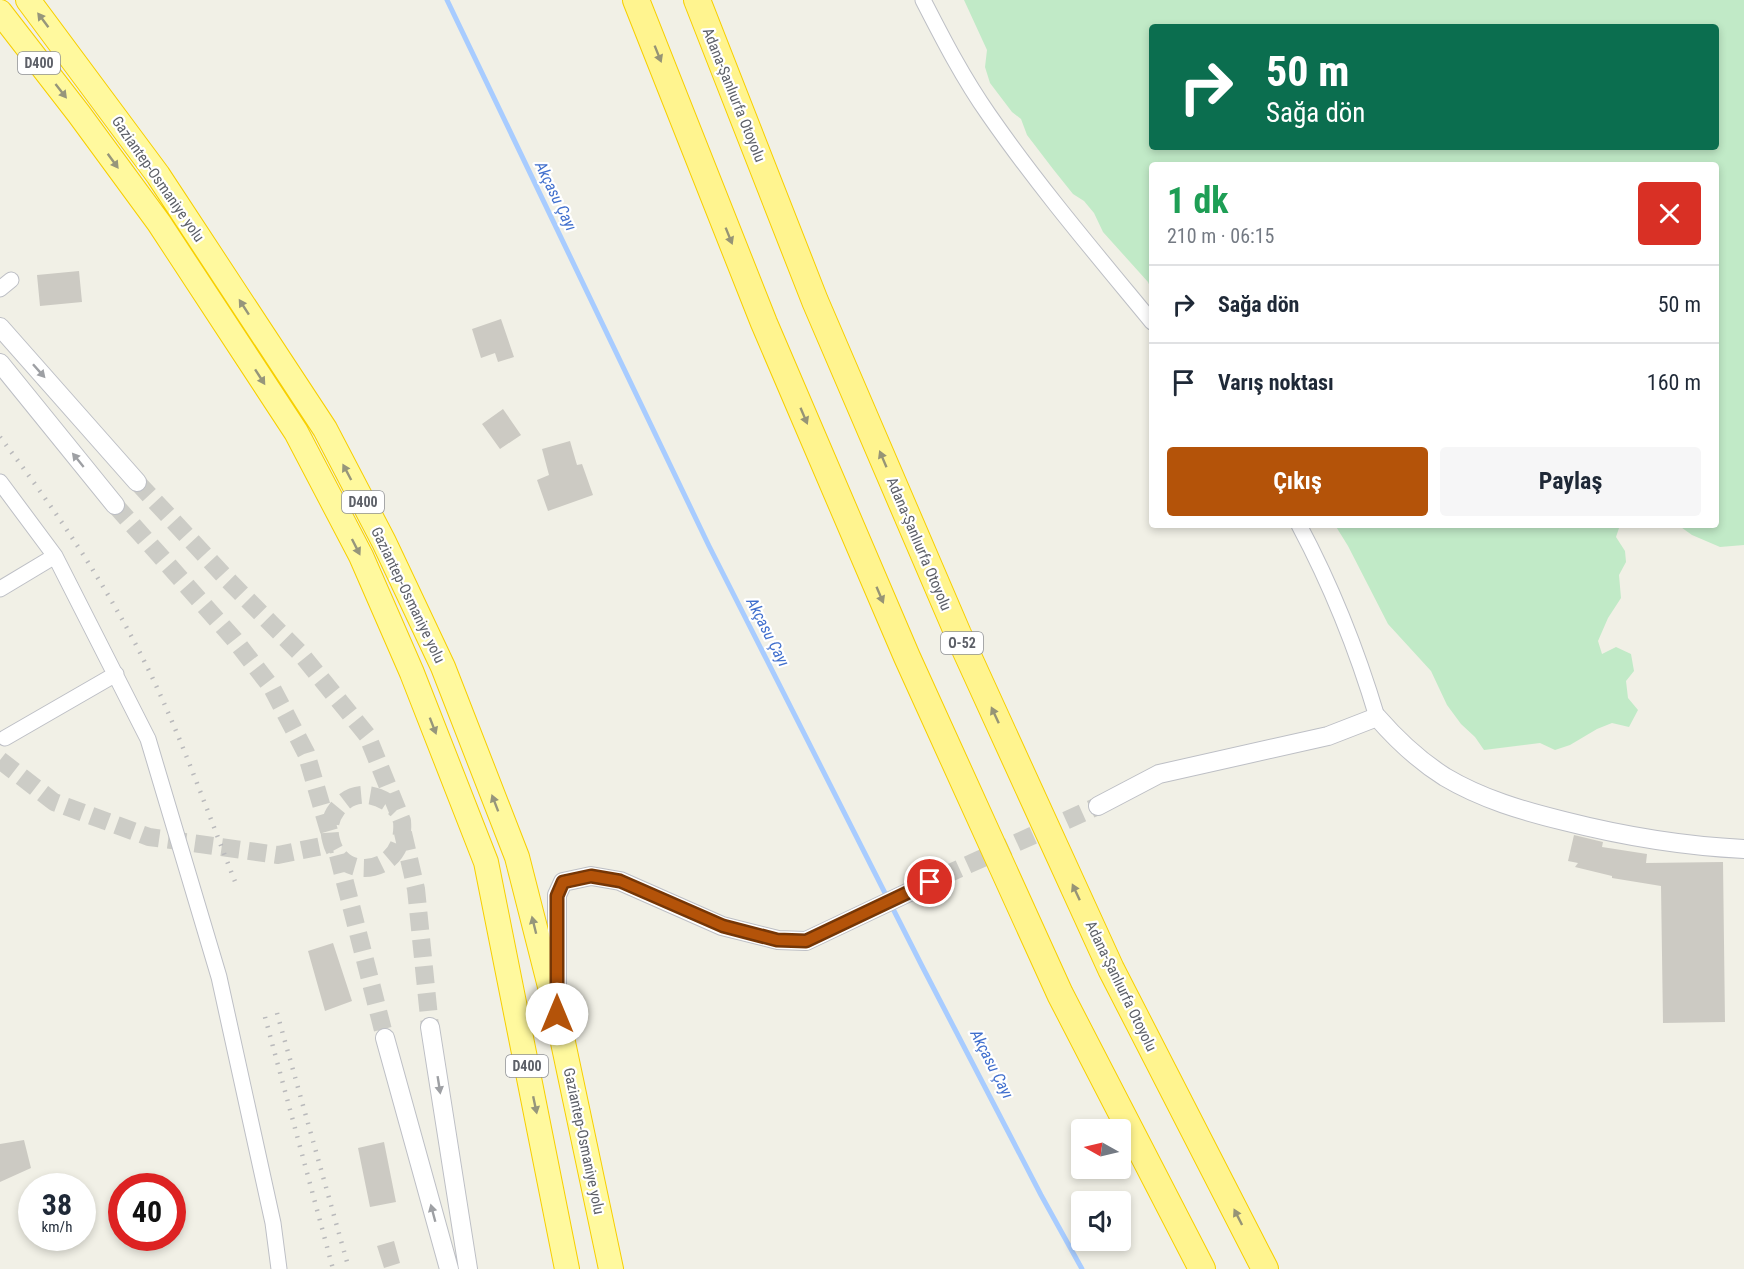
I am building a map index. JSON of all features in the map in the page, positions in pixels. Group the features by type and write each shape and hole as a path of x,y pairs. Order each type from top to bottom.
{"highway":[{"name":"Gaziantep-Osmaniye yolu","path":"28,0 158,175 325,429 384,542 443,667 517,857 557,1014 611,1269"},
{"path":"636,0 764,323 907,657 1060,994 1202,1269"},
{"name":"Adana-Şanlıurfa Otoyolu","path":"697,0 815,301 958,634 1111,969 1265,1269"},
{"name":"Gaziantep-Osmaniye yolu","path":"0,12 159,223 296,432 361,556 416,684 486,862 567,1269"}],"street":[{"path":"923,0 949,52 987,112 1027,168 1149,318"},
{"path":"0,327 137,482"},
{"path":"0,363 115,505"},
{"path":"0,482 55,556 148,739 219,977 273,1223 279,1269"},
{"path":"1301,528 1323,569 1361,664 1377,717 1398,742 1445,777 1476,793 1524,811 1640,838 1707,848 1744,849"},
{"path":"2,584 55,556"},
{"path":"5,738 116,674"},
{"path":"1098,806 1159,774 1328,736 1377,717"},
{"path":"557,1014 557,896 563,882 591,876 620,881 723,926 777,940 806,941 943,876"},
{"path":"430,1027 468,1269"},
{"path":"385,1038 449,1269"}],"green space":[{"path":"964,0 1744,0 1744,545 1720,547 1692,535 1682,528 1719,528 1719,162 1149,162 1149,284 1103,232 1094,213 1084,201 1073,194 1027,135 1021,119 1012,112 990,83 985,67 987,50"},
{"path":"1337,528 1619,528 1616,537 1625,551 1626,562 1619,575 1621,598 1608,618 1598,641 1602,654 1616,647 1631,654 1634,671 1626,681 1628,698 1638,710 1629,727 1612,723 1570,745 1555,750 1540,743 1484,750 1447,705 1431,671 1388,624"}],"building":[{"path":"79,271 82,302 40,306 37,275"},
{"path":"501,319 514,357 498,362 495,353 481,358 472,329"},
{"path":"503,409 521,435 500,449 482,424"},
{"path":"570,441 577,465 582,464 593,495 548,511 537,480 549,475 542,449"},
{"path":"1574,835 1603,842 1602,847 1647,854 1646,863 1723,862 1725,1022 1663,1023 1661,886 1612,878 1612,876 1575,867 1578,863 1568,861"},
{"path":"333,943 352,1001 325,1011 308,951"},
{"path":"24,1140 31,1168 0,1182 0,1144"},
{"path":"384,1142 396,1202 370,1207 358,1148"},
{"path":"394,1241 400,1263 384,1268 377,1246"}],"waterway":[{"name":"Akçasu Çayı","path":"447,0 709,546 922,966 1082,1269"}],"tunnel":[{"path":"137,482 227,579 301,654 367,735 402,821 401,839 394,853 384,862 372,867 359,868 347,863 337,854 330,836 331,820 344,802 359,795 375,796 397,810"},
{"path":"115,505 234,639 272,688 306,753 329,831"},
{"path":"0,760 54,802 149,837 278,855 332,844"},
{"path":"943,876 1098,806"},
{"path":"403,833 416,889 430,1027"},
{"path":"338,855 385,1038"}],"railway":[{"path":"0,437 70,534 132,638 176,731 236,884"},
{"path":"277,1013 349,1269"},
{"path":"265,1017 333,1269"}],"route":[{"path":"557,1014 557,896 563,882 591,876 620,881 723,926 777,940 806,941 930,882"}]}
